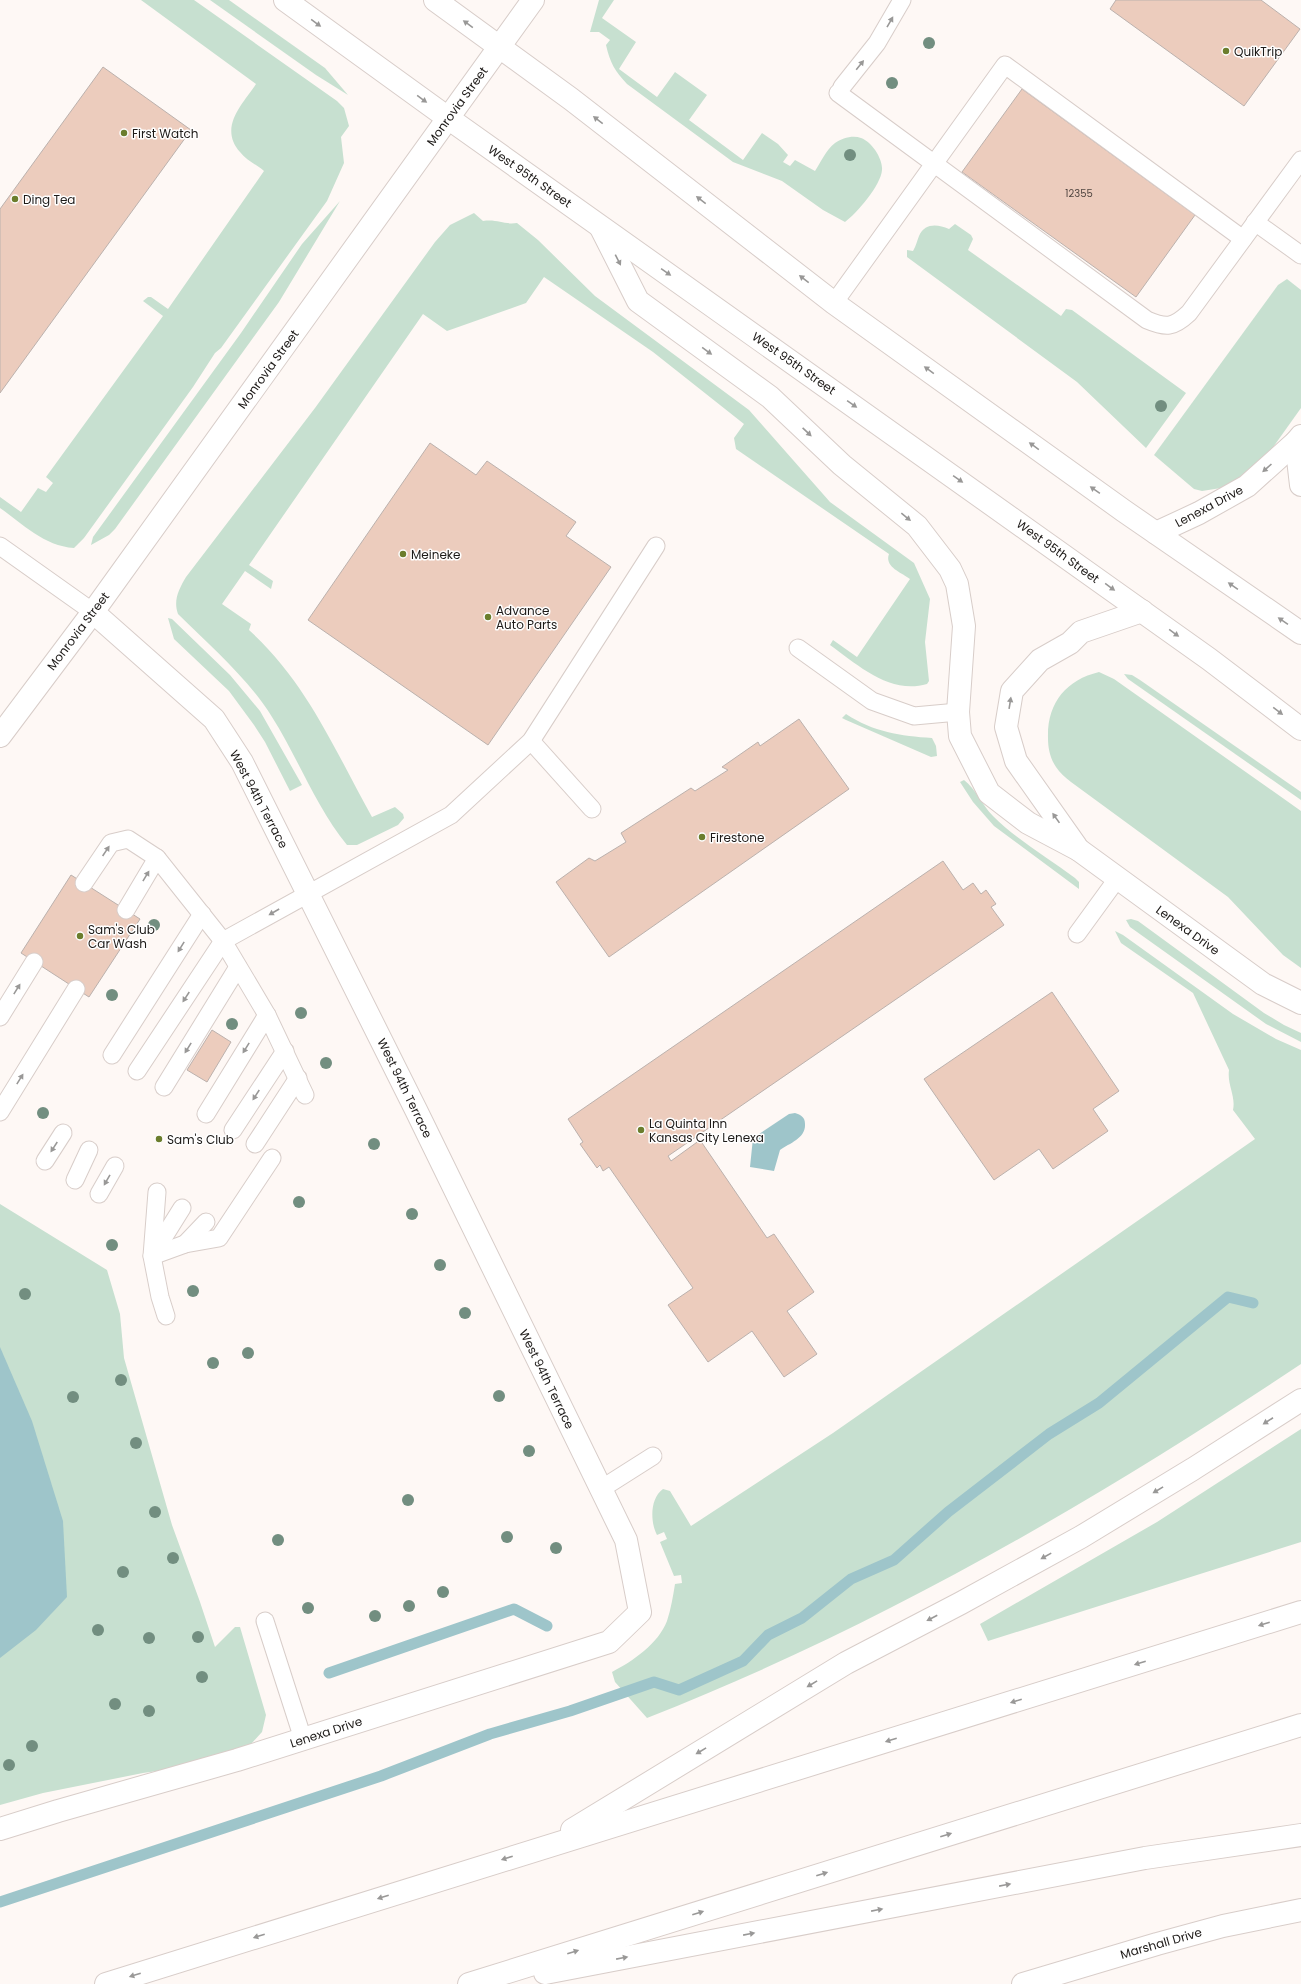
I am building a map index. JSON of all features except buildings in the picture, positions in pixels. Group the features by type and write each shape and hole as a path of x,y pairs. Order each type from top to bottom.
{"main road":[{"name":"West 95th Street","path":"285,0 448,118 1210,659 1301,729"},
{"path":"435,0 571,99 834,303 1156,533 1301,633"},
{"name":"Monrovia Street","path":"0,736 93,612 533,0"},
{"path":"600,226 638,300 770,397 842,465 917,526 950,570 957,584 964,626 958,712 960,736 990,793 1028,823 1079,850"},
{"name":"Lenexa Drive","path":"1156,533 1199,513 1247,486 1299,439"},
{"name":"Lenexa Drive","path":"1299,439 1301,485"},
{"path":"1079,850 1016,761 1006,727 1012,691 1040,660 1070,643 1080,632 1142,611"},
{"name":"West 94th Terrace","path":"93,612 214,719 242,762 626,1540 640,1612"},
{"name":"Lenexa Drive","path":"1079,850 1263,984 1301,1003"},
{"path":"544,1847 846,1663 961,1603 1081,1537 1193,1469 1301,1400"},
{"name":"Lenexa Drive","path":"0,1829 303,1739 609,1642 640,1612"},
{"path":"106,1984 1301,1612"},
{"path":"469,1984 1301,1725"},
{"path":"487,1984 1145,1858 1301,1835"},
{"name":"Marshall Drive","path":"1023,1984 1156,1944 1223,1926 1301,1910"}],"lane":[{"path":"902,0 877,43 840,90 934,165 1147,320 1161,325 1179,323 1189,313 1301,160"},
{"path":"834,303 1005,65 1243,239"},
{"path":"1255,222 1301,255"},
{"path":"0,546 93,612"},
{"path":"137,1071 223,941 307,893 451,815 531,741 656,546"},
{"path":"798,648 872,701 914,716 958,712"},
{"path":"531,741 592,809"},
{"path":"84,883 110,843 128,840 157,858 223,941 267,1015 306,1095"},
{"path":"126,910 157,858"},
{"path":"1077,934 1117,879"},
{"path":"112,1055 202,914"},
{"path":"0,1017 34,962"},
{"path":"164,1087 238,967"},
{"path":"0,1112 76,989"},
{"path":"206,1114 267,1015"},
{"path":"233,1130 284,1051"},
{"path":"255,1144 298,1078"},
{"path":"45,1161 63,1133"},
{"path":"75,1180 89,1150"},
{"path":"152,1256 185,1244 219,1238 272,1158"},
{"path":"99,1194 115,1166"},
{"path":"157,1192 152,1256 160,1297 166,1316"},
{"path":"152,1256 182,1208"},
{"path":"185,1244 206,1222"},
{"path":"601,1489 653,1456"},
{"path":"265,1621 303,1739"}],"green space":[{"path":"141,0 194,0 337,101 344,108 349,126 341,137 344,163 327,201 221,348 215,353 193,387 84,538 74,548 53,543 34,533 0,508 0,497 21,512 38,488 46,492 53,483 46,477 163,316 143,301 148,297 151,297 168,309 264,171 242,155 234,143 231,134 232,125 239,108 256,84"},
{"path":"210,0 229,0 325,68 348,95 316,75"},
{"path":"599,0 614,0 602,18 636,42 619,69 657,97 675,72 707,95 689,120 743,160 762,133 778,144 788,155 783,162 790,166 795,160 815,171 829,149 838,141 851,137 858,137 865,140 876,151 882,166 881,176 868,198 845,222 823,210 782,181 733,162 627,84 616,71 609,57 606,45 610,40 599,32 590,32"},
{"path":"340,201 279,302 115,529 109,535 91,545 93,537 241,333 302,244"},
{"path":"474,213 483,221 517,223 538,240 595,296 749,410 830,502 914,563 930,599 925,642 929,681 927,684 913,686 887,682 863,669 830,645 833,640 857,657 910,579 891,566 888,559 889,554 736,449 734,438 744,424 653,352 544,277 526,303 447,331 423,314 249,565 273,581 271,589 245,571 222,604 251,624 249,630 288,672 304,695 332,742 372,817 395,807 403,814 404,818 398,825 357,845 347,845 326,815 272,717 262,702 228,663 178,614 176,599 186,577 315,408 435,242 450,225"},
{"path":"955,224 971,235 973,239 968,250 1061,316 1066,309 1072,310 1186,393 1146,448 1077,382 907,257 907,250 913,251 919,236 925,229 932,226 940,226 949,229"},
{"path":"1287,279 1301,290 1301,408 1269,453 1235,484 1202,491 1194,489 1154,455 1278,285"},
{"path":"168,618 172,619 230,675 260,711 302,785 290,791 265,742 254,725 229,691 174,639"},
{"path":"1099,672 1114,679 1301,811 1301,968 1283,955 1228,897 1071,782 1056,767 1052,760 1048,745 1049,725 1055,704 1068,687 1087,676"},
{"path":"1124,674 1132,675 1140,680 1301,792 1301,800 1128,679"},
{"path":"846,714 877,729 909,736 932,738 936,746 937,756 931,757 842,718"},
{"path":"964,780 1002,825 1075,878 1079,882 1079,889 994,826 973,802 960,782"},
{"path":"1131,919 1138,921 1264,1013 1301,1033 1301,1042 1266,1024 1130,927 1126,920"},
{"path":"1115,931 1123,935 1233,1014 1276,1039 1301,1050 1301,1364 1144,1465 983,1559 818,1644 647,1718 615,1682 612,1672 628,1663 644,1651 658,1637 667,1621 675,1584 682,1583 681,1575 674,1576 660,1542 667,1539 664,1532 657,1535 653,1524 652,1510 656,1498 663,1489 670,1491 691,1526 833,1433 1255,1139 1233,1110 1234,1105 1229,1081 1229,1070 1193,993 1121,943"},
{"path":"0,1204 107,1270 120,1314 124,1358 172,1525 215,1647 235,1627 240,1627 266,1715 262,1732 251,1744 158,1773 157,1771 143,1773 43,1793 0,1805"},
{"path":"1301,1429 1301,1542 988,1641 980,1624 1157,1522"}],"water":[{"path":"795,1113 803,1118 805,1122 805,1129 797,1140 780,1150 774,1171 750,1167 753,1138 789,1114"},
{"path":"0,1347 32,1421 63,1521 67,1597 36,1630 0,1658"}],"waterway":[{"path":"0,1902 381,1776 490,1734 570,1711 654,1682 679,1690 743,1661 768,1635 802,1618 851,1579 894,1560 948,1512 1049,1434 1099,1403 1228,1297 1253,1303"},
{"path":"329,1673 514,1609 547,1626"}],"place":[{"name":"QuikTrip","path":"1226,51"},
{"name":"First Watch","path":"124,133"},
{"name":"Ding Tea","path":"15,199"},
{"name":"Meineke","path":"403,554"},
{"name":"Advance Auto Parts","path":"488,617"},
{"name":"Firestone","path":"702,837"},
{"name":"Sam's Club Car Wash","path":"80,936"},
{"name":"La Quinta Inn Kansas City Lenexa","path":"641,1130"},
{"name":"Sam's Club","path":"159,1139"}]}
